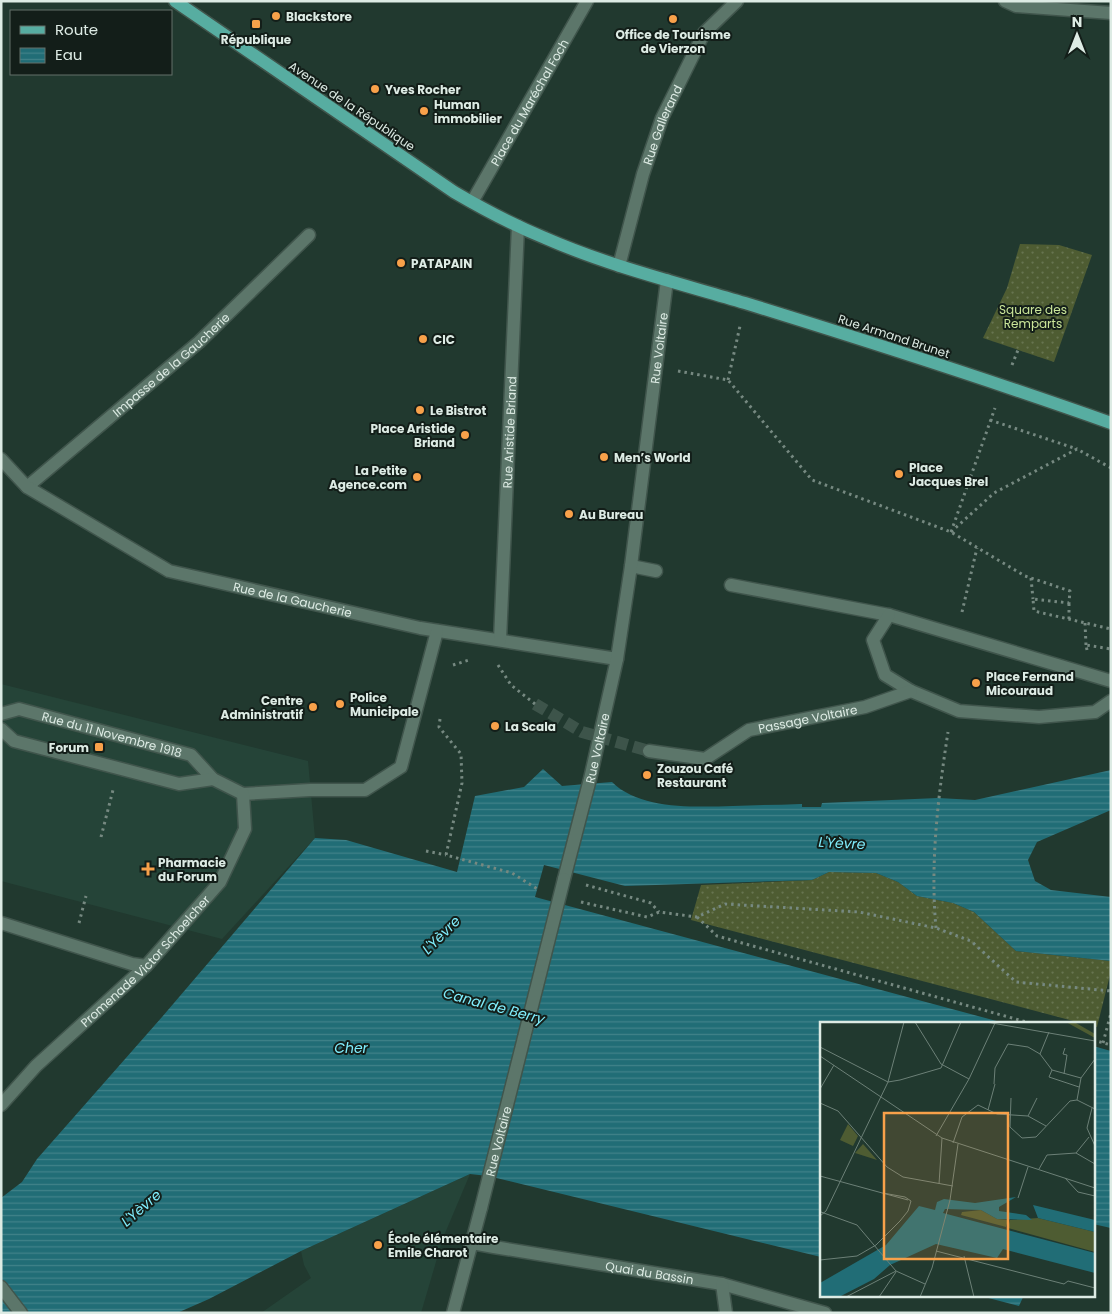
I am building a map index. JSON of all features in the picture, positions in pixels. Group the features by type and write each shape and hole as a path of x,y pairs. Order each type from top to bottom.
{"main road":[{"name":"Avenue de la République","path":"175,1 351,123 472,202 518,226 572,249 619,266"},
{"name":"Rue Armand Brunet","path":"619,266 1004,385 1111,423"}],"street":[{"name":"Place du Maréchal Foch","path":"472,202 587,1"},
{"name":"Rue Gallerand","path":"619,266 643,174 662,118 704,33 737,1"},
{"path":"1005,1 1016,6 1111,13"},
{"name":"Rue Aristide Briand","path":"500,640 518,226"},
{"name":"Impasse de la Gaucherie","path":"27,487 199,342 309,235"},
{"name":"Rue Voltaire","path":"453,1313 590,779 617,659 631,566 667,280"},
{"name":"Rue de la Gaucherie","path":"1,459 27,487 169,571 437,631 617,659"},
{"path":"631,566 656,571"},
{"path":"731,585 889,615 1111,681"},
{"path":"889,615 873,640 885,675 911,691 959,711 1040,717 1095,712 1111,701"},
{"name":"Rue du 11 Novembre 1918","path":"1,714 19,708 191,755 213,779 243,794 310,790 365,790 401,767 437,631"},
{"name":"Passage Voltaire","path":"650,751 705,759 749,730 865,707 911,691"},
{"path":"1,729 14,741 179,784 213,779"},
{"name":"Promenade Victor Schoelcher","path":"1,1105 36,1066 146,966 220,882 245,829 243,794"},
{"path":"1,923 132,964 146,966"},
{"name":"Quai du Bassin","path":"472,1242 494,1248 722,1284 825,1313"},
{"path":"722,1284 726,1313"},
{"path":"1,1286 21,1313"}],"path":[{"path":"728,380 746,304"},
{"path":"676,370 728,380 812,480 951,532 1031,578 1070,591 1069,619"},
{"path":"951,532 1004,385"},
{"path":"990,420 1077,449 1111,468"},
{"path":"951,532 994,493 1077,449"},
{"path":"960,621 977,548"},
{"path":"1031,578 1034,611 1111,629"},
{"path":"1033,599 1069,603"},
{"path":"1085,623 1086,645"},
{"path":"451,666 473,659"},
{"path":"490,663 498,665 512,686 535,704"},
{"path":"936,928 933,899 938,797 953,708"},
{"path":"441,718 439,727 461,754 462,783 446,855"},
{"path":"101,838 118,768"},
{"path":"426,851 512,873 537,889"},
{"path":"564,879 651,903 659,912"},
{"path":"582,902 647,916 659,912 697,917 725,904 859,912 936,928 971,941 1016,982 1111,991"},
{"path":"697,917 717,936 1026,1022"},
{"path":"1103,1043 1111,1012"},
{"path":"1094,1040 1111,1045"}],"shaded area":[{"path":"1,684 308,761 315,838 222,939 1,881"},
{"name":"École élémentaire Emile Charot","path":"470,1174 443,1238 421,1313 261,1313 311,1278 304,1265 301,1251"}],"green space":[{"name":"Square des Remparts","path":"1020,244 1059,245 1092,255 1054,362 983,338 1007,288"},
{"path":"829,872 876,873 898,882 917,896 953,903 974,912 1016,951 1111,961 1111,971 1097,1027 1094,1026 1094,1022 1077,1022 691,920 701,885 812,880"}],"water":[{"path":"543,769 562,786 612,782 637,798 669,805 702,807 802,804 802,807 821,807 822,803 938,798 975,800 1111,770 1111,810 1037,842 1028,860 1035,881 1051,890 1111,897 1111,961 1016,951 974,912 953,903 917,896 898,882 876,873 829,872 812,880 625,886 544,865 535,897 1000,1022 820,1022 820,1257 488,1176 470,1174 301,1251 209,1299 177,1313 1,1313 1,1198 22,1182 37,1159 162,1017 315,838 346,840 457,872 475,796 524,787"},
{"path":"1094,1046 1111,1051 1111,1228 1094,1224"},
{"path":"981,1296 1024,1296 1019,1306"}],"tunnel":[{"path":"535,704 582,732 649,751"}],"place":[{"name":"Blackstore","path":"276,16"},
{"name":"Office de Tourisme de Vierzon","path":"673,19"},
{"name":"République","path":"256,24"},
{"name":"Yves Rocher","path":"375,89"},
{"name":"Human immobilier","path":"424,111"},
{"name":"PATAPAIN","path":"401,263"},
{"name":"CIC","path":"423,339"},
{"name":"Le Bistrot","path":"420,410"},
{"name":"Place Aristide Briand","path":"465,435"},
{"name":"Men’s World","path":"604,457"},
{"name":"Place Jacques Brel","path":"899,474"},
{"name":"La Petite Agence.com","path":"417,477"},
{"name":"Au Bureau","path":"569,514"},
{"name":"Place Fernand Micouraud","path":"976,683"},
{"name":"Police Municipale","path":"340,704"},
{"name":"Centre Administratif","path":"313,707"},
{"name":"La Scala","path":"495,726"},
{"name":"Forum","path":"99,747"},
{"name":"Zouzou Café Restaurant","path":"647,775"},
{"name":"Pharmacie du Forum","path":"148,869"},
{"name":"École élémentaire Emile Charot","path":"378,1245"}],"water label":[{"name":"L'Yèvre","path":"842,843"},
{"name":"L'Yèvre","path":"441,935"},
{"name":"Canal de Berry","path":"494,1006"},
{"name":"Cher","path":"351,1048"},
{"name":"L'Yèvre","path":"141,1208"}]}
